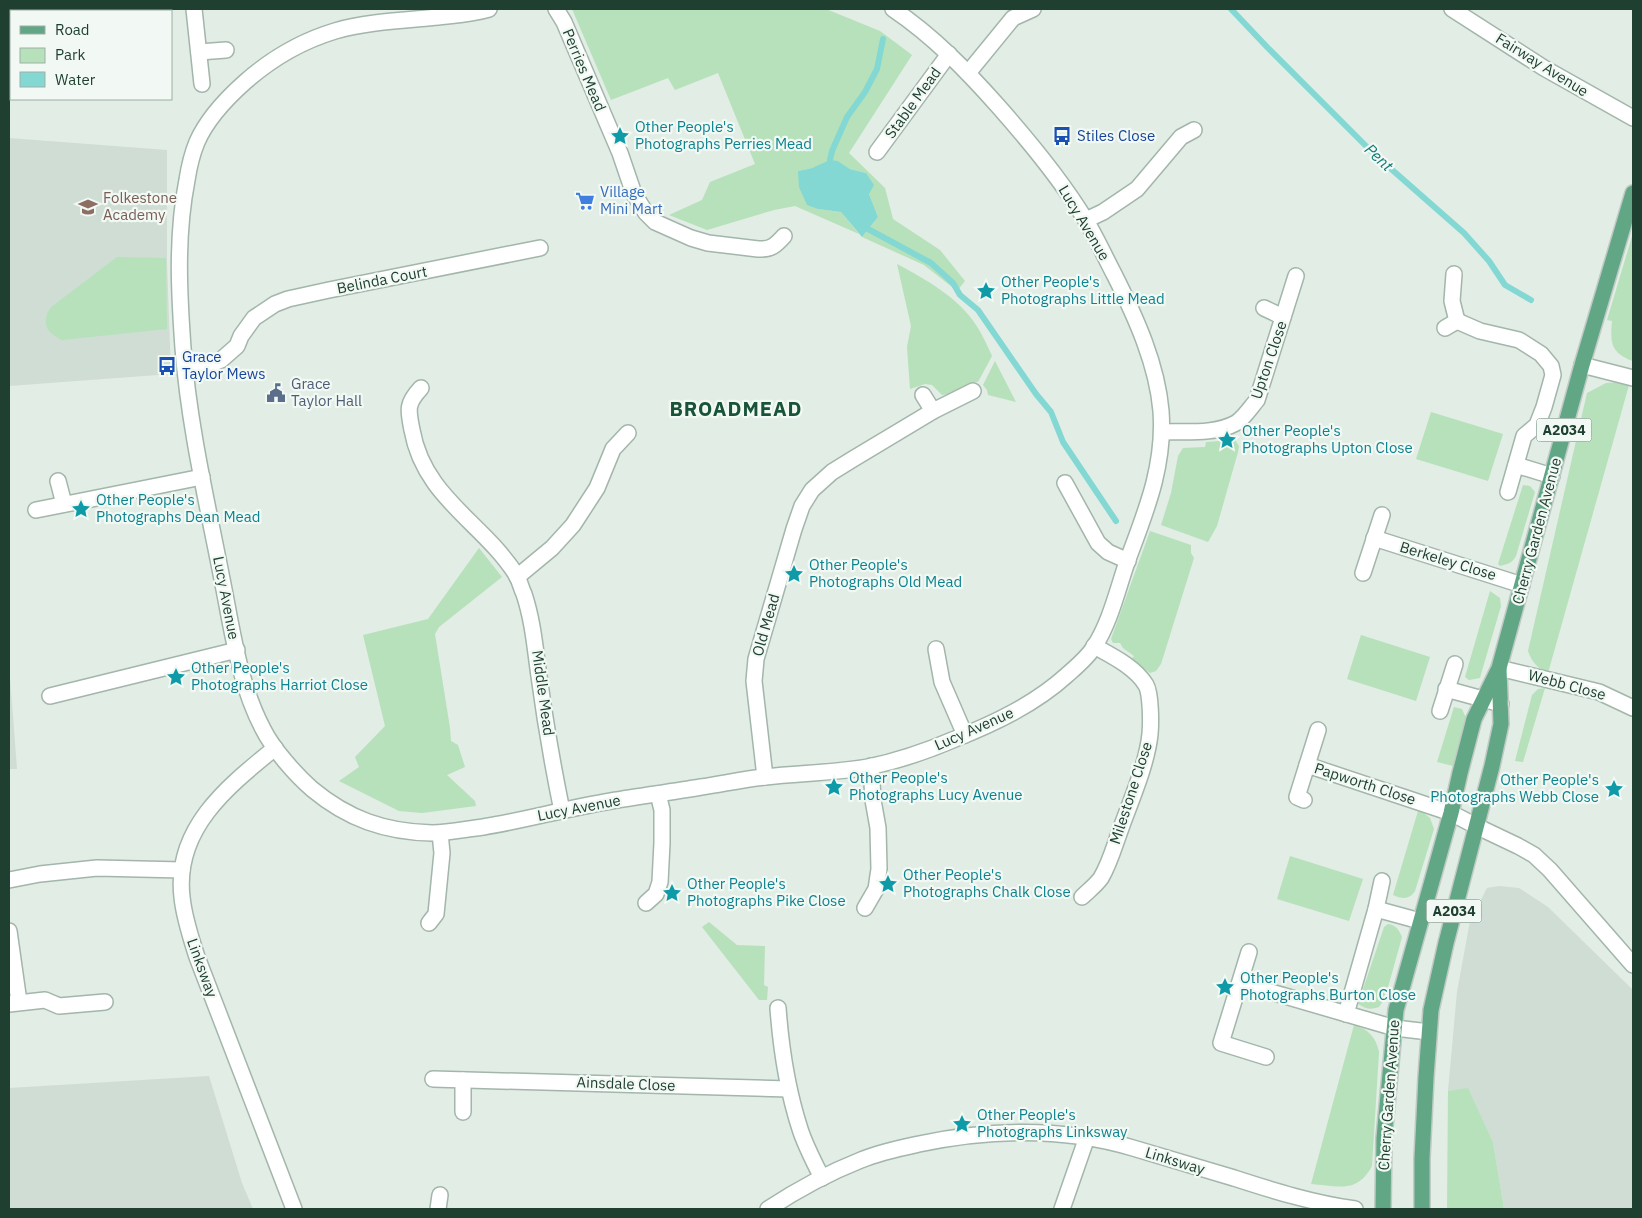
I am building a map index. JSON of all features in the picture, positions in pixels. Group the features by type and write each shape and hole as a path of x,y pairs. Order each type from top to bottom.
{"main road":[{"name":"Cherry Garden Avenue","path":"1383,1209 1384,1138 1396,1010 1451,813 1474,719 1499,668 1582,365 1633,193"},
{"name":"Cherry Garden Avenue","path":"1422,1209 1422,1158 1431,1010 1501,724 1499,668"}],"street":[{"path":"194,9 202,84"},
{"name":"Lucy Avenue","path":"489,9 478,13 380,23 332,31 292,49 267,64 233,92 204,130 190,161 182,202 179,261 189,411 246,691 262,729 275,748 310,787 344,812 368,823 408,831 440,834 502,824 603,802 765,777 815,774 871,766 923,752 985,727 1050,690 1073,670 1094,646 1110,613 1142,526 1158,464 1162,432 1159,398 1151,361 1126,297 1086,220 1033,145 949,54 893,9"},
{"name":"Perries Mead","path":"556,9 564,22 620,153 634,194 646,213 656,222 691,238 708,243 764,250 774,246 784,236"},
{"path":"968,73 1013,18 1033,9"},
{"name":"Fairway Avenue","path":"1452,9 1544,68 1633,118"},
{"path":"199,52 226,50"},
{"name":"Stable Mead","path":"877,152 949,54"},
{"path":"1086,220 1103,212 1137,188 1181,137 1194,130"},
{"name":"Belinda Court","path":"185,366 211,364 221,360 237,346 254,318 275,304 288,299 540,248"},
{"path":"1454,274 1451,324 1519,340 1541,354 1552,366 1553,375 1544,407 1537,425 1524,436 1508,492"},
{"name":"Upton Close","path":"1162,432 1218,429 1237,423 1257,400 1296,276"},
{"path":"1264,308 1283,317"},
{"path":"1582,365 1633,378"},
{"name":"Middle Mead","path":"420,388 411,399 409,412 419,456 431,479 501,556 517,577 529,609 535,636 538,675 562,811"},
{"name":"Old Mead","path":"765,777 754,681 756,659 802,506 812,490 832,472 933,411 973,391"},
{"path":"923,395 933,411"},
{"path":"517,577 552,548 573,525 597,488 613,449 628,433"},
{"path":"1516,465 1552,476"},
{"path":"36,510 202,477"},
{"path":"58,481 64,504"},
{"path":"1065,483 1098,543 1108,552 1128,561"},
{"path":"1363,573 1382,515"},
{"name":"Berkeley Close","path":"1374,538 1522,585"},
{"name":"Milestone Close","path":"1082,897 1100,878 1110,858 1139,778 1150,735 1147,687 1129,668 1094,646"},
{"path":"936,649 942,682 965,735"},
{"path":"50,696 237,650"},
{"path":"1440,711 1455,664"},
{"name":"Webb Close","path":"1499,668 1599,692 1633,708"},
{"path":"1446,689 1500,704"},
{"name":"Papworth Close","path":"1304,800 1297,797 1318,730"},
{"name":"Linksway","path":"275,748 235,781 201,819 193,833 182,870 182,896 189,932 294,1209"},
{"name":"Papworth Close","path":"1307,765 1451,813 1534,855 1550,870 1633,965"},
{"path":"866,908 876,890 879,869 878,828 873,800 871,766"},
{"path":"646,903 656,894 660,882 662,810 658,794"},
{"path":"430,922 436,914 442,852 440,834"},
{"path":"9,880 40,874 97,868 182,870"},
{"path":"1346,1014 1376,909 1382,881"},
{"path":"1376,909 1420,921"},
{"path":"9,931 14,1003 45,1000 59,1006 105,1002"},
{"path":"1249,952 1221,1043 1266,1058"},
{"path":"1240,983 1395,1028 1429,1032"},
{"path":"778,1008 782,1055 789,1089 800,1130 822,1178"},
{"name":"Ainsdale Close","path":"433,1079 789,1089"},
{"path":"463,1080 463,1112"},
{"name":"Linksway","path":"768,1209 822,1178 862,1160 886,1152 968,1135 1010,1132 1035,1132 1087,1137 1133,1148 1303,1199 1355,1209"},
{"path":"1062,1209 1087,1137"}],"shaded area":[{"name":"Folkestone Academy","path":"9,138 167,150 167,263 171,374 9,386"},
{"path":"9,664 17,769 9,769"},
{"path":"1499,886 1519,888 1548,907 1633,990 1633,1209 1504,1209 1493,1142 1468,1089 1448,1091 1457,992 1470,921 1487,888"},
{"path":"209,1076 242,1183 253,1209 9,1209 9,1088"}],"green space":[{"path":"572,9 826,9 880,31 912,55 849,153 885,188 893,219 940,250 965,281 957,291 924,265 862,237 878,217 869,194 866,173 850,169 838,161 798,171 818,209 841,212 859,234 795,206 774,210 707,230 669,215 702,200 710,182 755,164 718,73 675,90 668,78 611,100"},
{"path":"1633,233 1633,361 1616,351 1611,335 1612,321 1607,320"},
{"path":"117,257 166,258 167,329 62,340 49,331 46,319 50,308"},
{"path":"897,264 950,297 969,315 976,325 992,356 978,382 969,383 942,395 932,385 925,384 910,389 907,347 911,326"},
{"path":"995,361 1016,402 988,395 983,385"},
{"path":"1621,382 1629,385 1548,673 1535,664 1528,651 1587,393 1606,383"},
{"path":"1431,412 1503,434 1488,481 1416,459"},
{"path":"1235,440 1239,446 1238,452 1217,526 1208,542 1161,525 1171,493 1178,456 1183,448 1205,447 1206,442"},
{"path":"1523,485 1530,486 1535,492 1516,556 1510,563 1500,566 1498,564"},
{"path":"1150,531 1191,545 1191,553 1194,558 1161,664 1156,671 1150,673 1131,660 1134,656 1123,648 1120,643 1113,643 1111,639"},
{"path":"479,548 502,577 439,627 435,634 451,741 458,745 465,767 447,775 475,801 476,806 422,813 399,811 339,781 359,767 355,757 385,726 363,635 428,619"},
{"path":"1490,591 1500,598 1501,606 1480,678 1469,680 1465,677"},
{"path":"1361,635 1430,657 1416,701 1347,679"},
{"path":"1545,688 1523,762 1515,761 1532,695 1538,689"},
{"path":"1454,707 1462,709 1466,718 1453,766 1437,762"},
{"path":"1420,810 1430,818 1434,829 1415,891 1408,897 1399,897 1393,895 1418,811"},
{"path":"1290,856 1363,879 1349,921 1277,899"},
{"path":"709,922 737,945 765,946 764,985 768,987 767,1000 759,1000 702,927"},
{"path":"1388,924 1397,928 1402,937 1385,998 1379,1007 1366,1008 1358,1004 1384,927"},
{"path":"1354,1025 1371,1034 1379,1052 1372,1166 1360,1181 1353,1185 1338,1187 1311,1184"},
{"path":"1468,1088 1493,1142 1504,1209 1447,1209 1448,1091"}],"water":[{"path":"830,160 838,161 850,169 866,173 874,185 869,194 878,217 862,237 841,212 818,209 807,205 799,187 798,171 812,168"}],"waterway":[{"name":"Pent","path":"1231,9 1373,153 1464,233 1489,261 1505,285 1531,300"},
{"path":"830,160 847,117 865,92 877,69 883,39"},
{"path":"868,229 931,263 953,283 960,295 978,310 1036,394 1051,412 1063,442 1116,521"}],"place":[{"name":"Other People's Photographs Perries Mead","path":"620,136"},
{"name":"Stiles Close","path":"1062,136"},
{"name":"Village Mini Mart","path":"585,201"},
{"name":"Folkestone Academy","path":"88,207"},
{"name":"Other People's Photographs Little Mead","path":"986,291"},
{"name":"Grace Taylor Mews","path":"167,366"},
{"name":"Grace Taylor Hall","path":"276,393"},
{"name":"Other People's Photographs Upton Close","path":"1227,440"},
{"name":"Other People's Photographs Dean Mead","path":"81,509"},
{"name":"Other People's Photographs Old Mead","path":"794,574"},
{"name":"Other People's Photographs Harriot Close","path":"176,677"},
{"name":"Other People's Photographs Lucy Avenue","path":"834,787"},
{"name":"Other People's Photographs Webb Close","path":"1614,789"},
{"name":"Other People's Photographs Chalk Close","path":"888,884"},
{"name":"Other People's Photographs Pike Close","path":"672,893"},
{"name":"Other People's Photographs Burton Close","path":"1225,987"},
{"name":"Other People's Photographs Linksway","path":"962,1124"}],"district":[{"name":"BROADMEAD","path":"736,409"}]}
